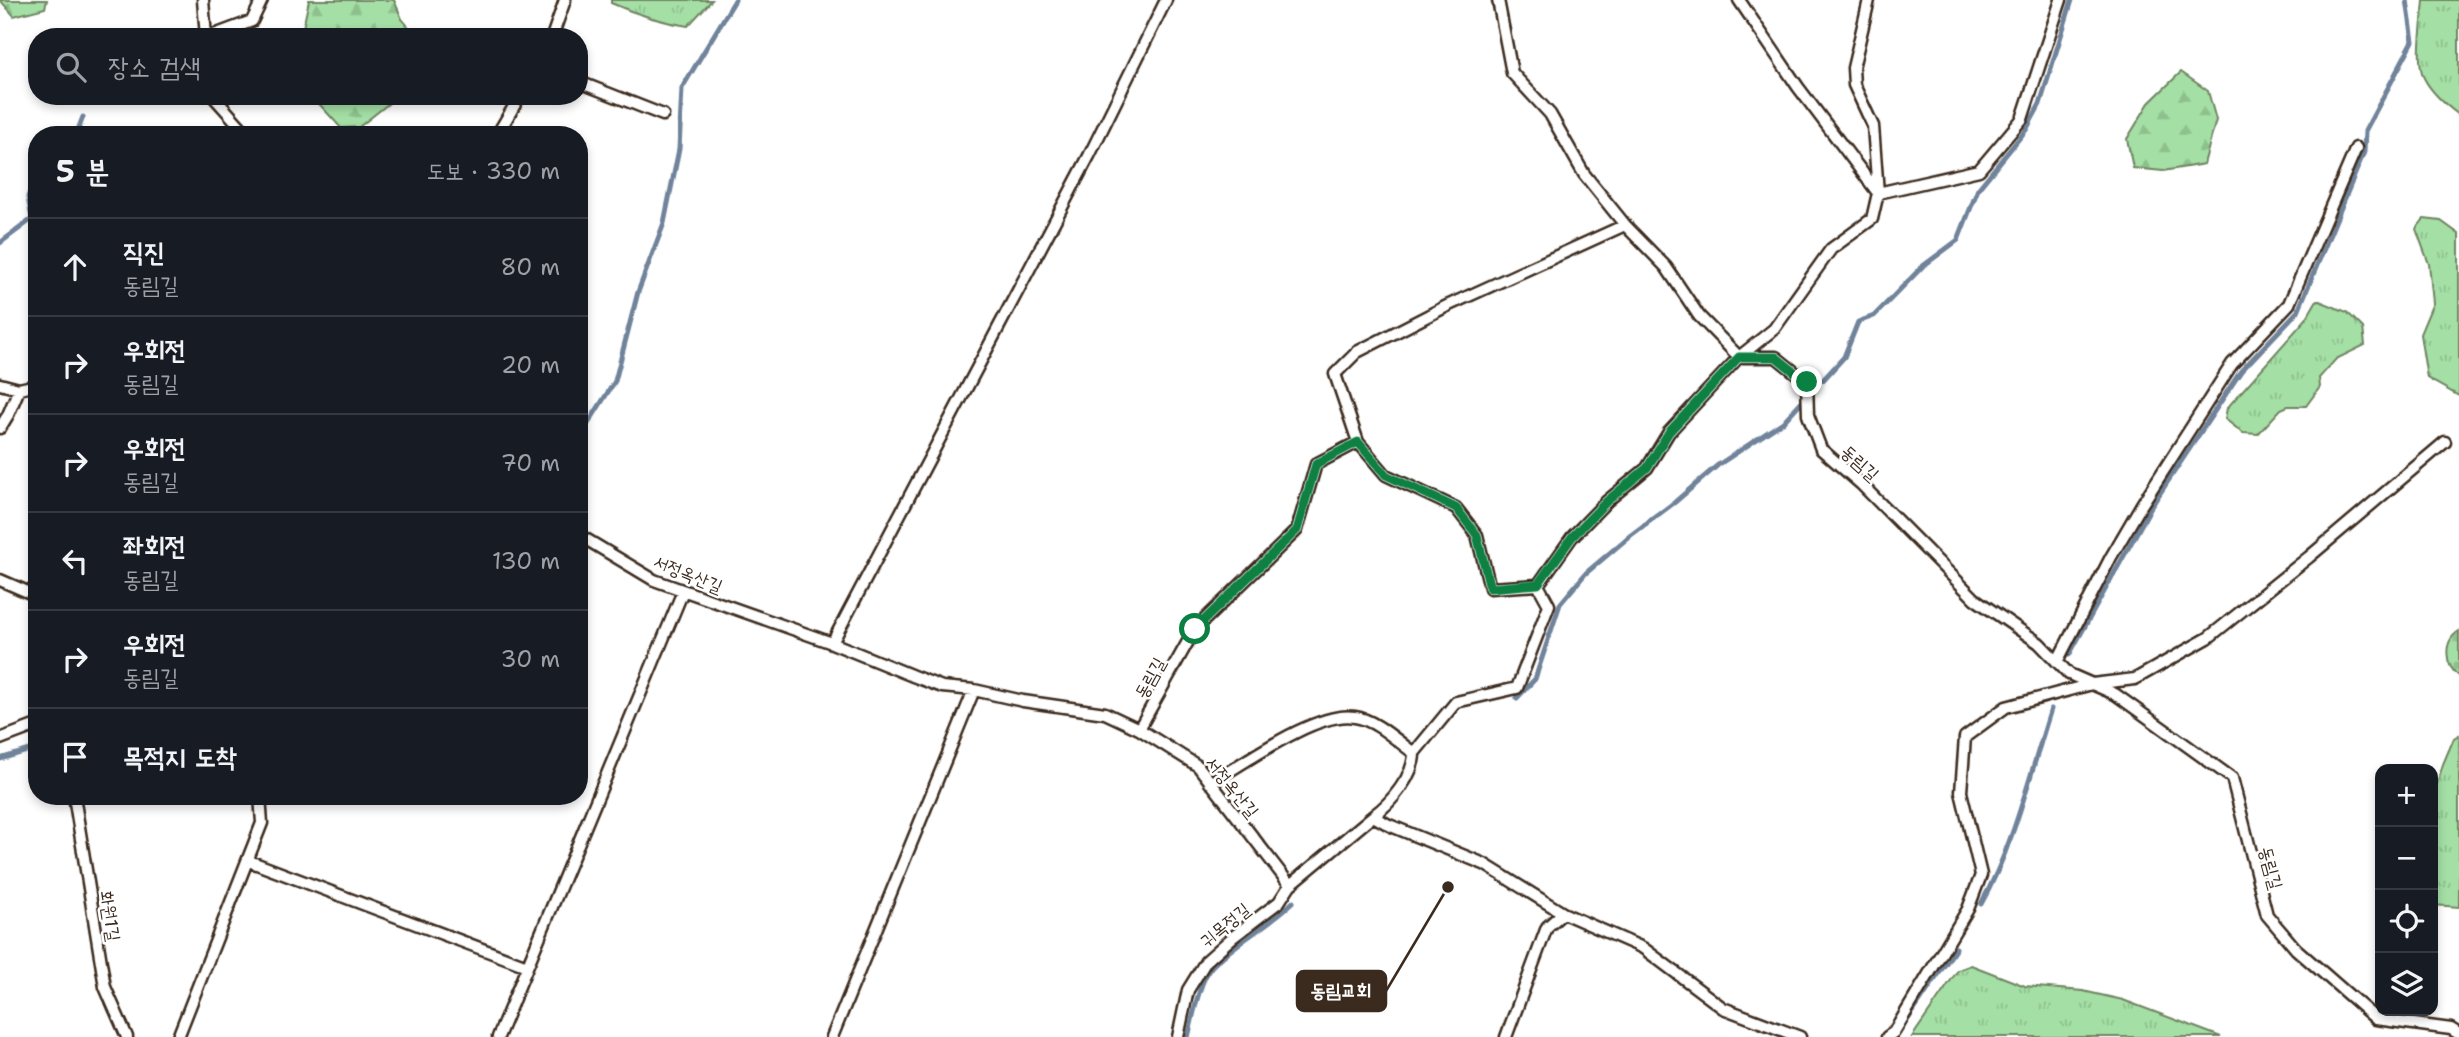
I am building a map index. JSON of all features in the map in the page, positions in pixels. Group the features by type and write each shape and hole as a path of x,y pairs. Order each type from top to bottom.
{"lane":[{"path":"204,0 206,28"},
{"path":"232,28 252,21 262,0"},
{"path":"555,28 565,0"},
{"path":"832,643 1089,156 1166,0"},
{"path":"1498,0 1512,73 1550,114 1584,174 1626,225 1666,267 1699,316 1739,357"},
{"path":"1740,0 1798,87 1878,193"},
{"path":"1626,225 1449,305 1357,352 1335,374 1358,442 1386,475 1456,508 1477,535 1490,588 1538,584 1572,537 1607,501 1647,468 1669,432 1739,357 1774,329 1830,249 1872,219 1878,193 1873,126 1854,85 1853,68 1868,0"},
{"path":"1878,193 1979,170 2022,119 2061,0"},
{"path":"588,86 663,115"},
{"path":"222,105 240,126"},
{"path":"502,126 515,105"},
{"path":"2057,662 2123,536 2232,364 2289,304 2356,148"},
{"name":"동림길","path":"1739,357 1776,357 1807,382 1808,415 1821,449 1861,484 1975,599 2039,643 2069,674 2115,694 2232,778 2267,915 2296,949 2376,1019 2451,1029 2459,1034"},
{"path":"0,384 19,389 28,387"},
{"path":"0,428 19,389"},
{"name":"동림길","path":"1139,729 1195,629 1297,530 1316,464 1358,442"},
{"path":"1887,1037 1894,1032 1968,909 1981,875 1961,792 1965,737 2006,708 2092,684 2135,679 2208,638 2445,442"},
{"name":"서정옥산길","path":"588,540 654,580 683,592 832,643 943,687 1105,713 1139,729 1198,766 1290,885"},
{"path":"0,580 28,592"},
{"path":"1290,885 1390,803 1414,763 1414,753 1456,702 1517,688 1549,605 1538,584"},
{"path":"498,1037 683,592"},
{"path":"832,1037 974,690"},
{"path":"1210,783 1324,719 1355,717 1373,724 1414,753"},
{"path":"0,739 28,728"},
{"name":"화원1길","path":"75,805 105,987 127,1037"},
{"path":"178,1037 249,861 262,823 261,805"},
{"path":"1373,816 1484,864 1563,912 1643,948 1723,1007 1800,1037"},
{"path":"249,861 527,966"},
{"name":"귀목정길","path":"1178,1037 1188,990 1206,961 1279,902 1290,885"},
{"path":"1506,1037 1547,927 1563,912"}],"green space":[{"path":"0,0 47,0 45,8 14,16"},
{"path":"309,0 394,0 402,19 410,28 303,28"},
{"path":"611,0 712,0 688,26 639,14 611,3"},
{"path":"2424,0 2459,0 2459,115 2435,93 2421,71"},
{"path":"2181,72 2208,91 2216,120 2204,164 2163,171 2133,168 2127,139 2149,103"},
{"path":"320,105 387,105 360,126 339,126"},
{"path":"2424,219 2441,221 2459,234 2459,396 2427,378 2420,334 2433,303 2429,264 2416,229"},
{"path":"2317,300 2347,312 2363,328 2365,345 2336,359 2319,378 2320,387 2306,406 2288,406 2281,409 2258,434 2243,433 2225,419 2227,408 2306,319"},
{"path":"2459,631 2459,676 2454,672 2447,654 2450,641"},
{"path":"2459,735 2459,907 2438,905 2438,780 2454,738"},
{"path":"1971,965 2025,986 2083,991 2123,1000 2221,1037 1912,1037 1958,970"}],"waterway":[{"path":"588,424 615,381 638,292 664,223 679,149 682,88 735,0"},
{"path":"1823,380 1844,357 1858,322 1874,316 1923,266 1958,240 1978,189 2026,130 2040,104 2072,0"},
{"path":"2069,655 2152,505 2241,371 2298,311 2364,152 2365,131 2413,41 2407,0"},
{"path":"80,126 83,117"},
{"path":"0,243 28,222"},
{"path":"1517,698 1535,679 1560,604 1586,573 1718,465 1783,422 1801,402"},
{"path":"1981,904 2012,834 2051,709"},
{"path":"0,759 28,751"},
{"path":"1188,1037 1207,972 1293,902"},
{"path":"1896,1037 1956,948"}],"place":[{"name":"동림교회","path":"1448,887"}],"route":[{"path":"1195,629 1297,530 1316,464 1358,442 1386,475 1456,508 1477,535 1490,588 1538,584 1572,537 1607,501 1647,468 1669,432 1739,357 1776,357 1807,382"}]}
